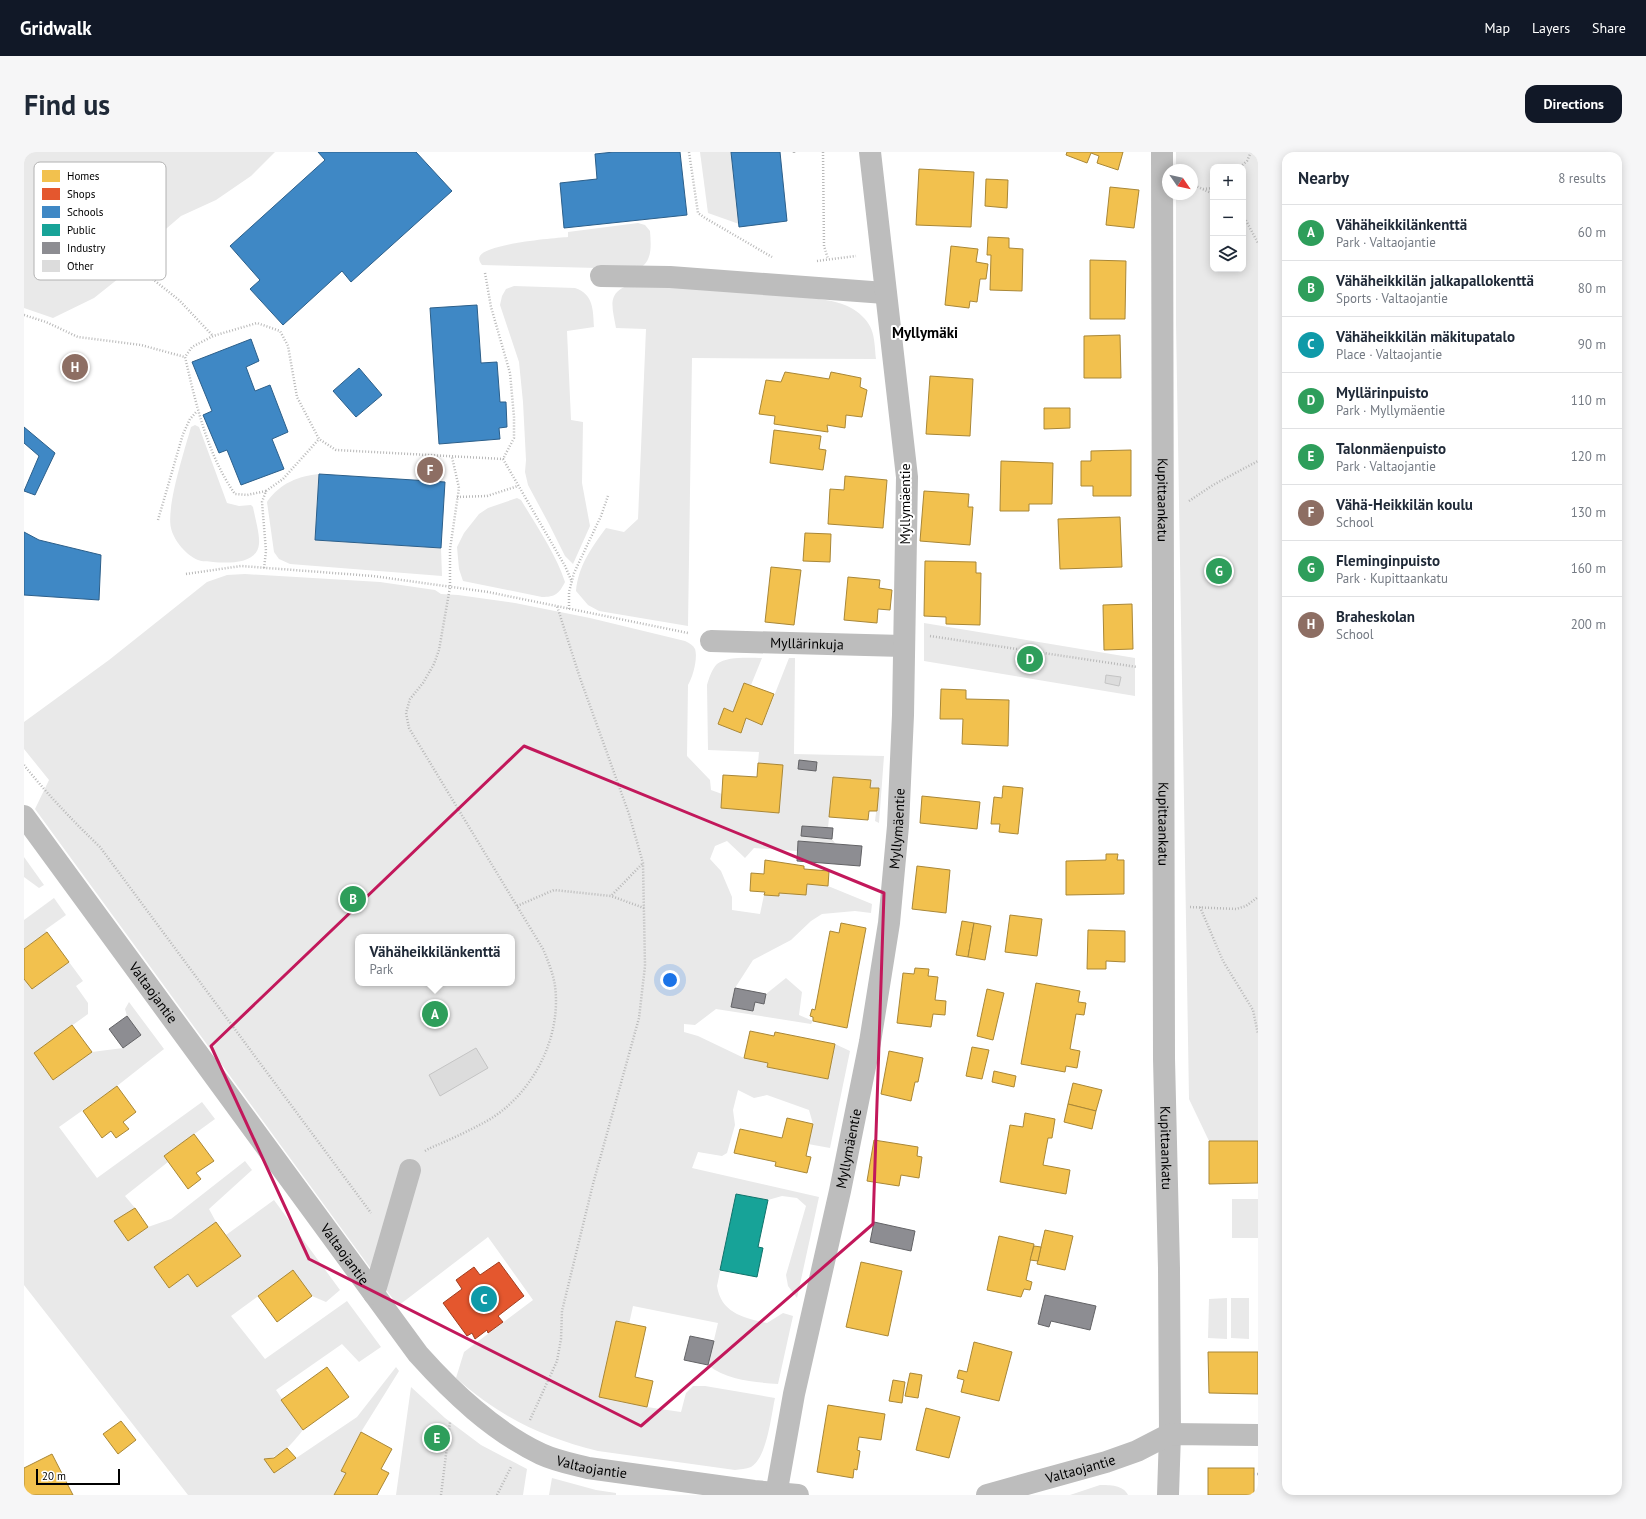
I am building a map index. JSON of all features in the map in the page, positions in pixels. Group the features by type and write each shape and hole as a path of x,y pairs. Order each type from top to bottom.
{"street":[{"name":"Myllymäentie","path":"776,1493 794,1394 840,1191 870,1042 889,923 898,826 904,640 907,476 870,152"},
{"name":"Kupittaankatu","path":"1162,152 1164,1059 1169,1268 1170,1434 1168,1495"},
{"path":"601,276 670,276 885,293"},
{"name":"Myllärinkuja","path":"711,641 904,640"},
{"name":"Valtaojantie","path":"24,816 418,1354 437,1375 478,1413 504,1432 542,1454 564,1462 588,1468 754,1491 798,1495"},
{"path":"374,1294 410,1170"},
{"path":"1170,1434 1258,1434"},
{"name":"Valtaojantie","path":"987,1495 1106,1462 1138,1451 1170,1434"}],"path":[{"path":"689,152 698,212 705,218 777,261"},
{"path":"823,152 824,246 828,259"},
{"path":"1243,164 1251,152"},
{"path":"1198,187 1210,192"},
{"path":"1203,189 1210,188"},
{"path":"1246,220 1258,242"},
{"path":"815,261 860,255"},
{"path":"486,273 491,307 510,374 514,417 514,438 503,459"},
{"path":"154,280 179,300 213,336"},
{"path":"24,315 46,322 78,337 141,344 185,357"},
{"path":"319,439 283,478 266,491 247,495 235,494 225,480 200,420 185,357 192,347 213,336 257,323 280,331 288,346 297,397 319,439 336,450 503,459"},
{"path":"158,520 183,434 190,419 198,411"},
{"path":"410,1170 419,1156 428,1149 485,1122 505,1109 532,1077 543,1057 550,1041 556,1001 552,973 543,949 409,728 406,713 410,699 423,683 434,664 439,650 450,587 450,550 459,488 452,457"},
{"path":"503,459 565,566 572,582"},
{"path":"1184,504 1213,485 1258,461"},
{"path":"458,497 487,496 518,486"},
{"path":"264,568 266,551 262,502 266,491"},
{"path":"569,609 569,592 574,573 608,496"},
{"path":"186,574 240,566 373,576 488,592 693,634 711,641"},
{"path":"530,1420 557,1361 561,1339 562,1311 593,1184 639,1018 645,966 643,863 629,814 580,678 557,606"},
{"path":"904,640 933,636 1163,671"},
{"path":"24,765 40,786 100,847 371,1213 370,1220"},
{"path":"611,896 643,863"},
{"path":"517,906 554,890 611,896 644,908"},
{"path":"1189,907 1236,909 1246,906 1258,897"},
{"path":"1200,907 1223,961 1253,1010 1258,1034"},
{"path":"441,1495 450,1427 449,1420"},
{"path":"497,1495 511,1466"}],"highlighted area":[{"path":"524,746 884,893 873,1224 641,1426 309,1259 211,1046"}],"shaded area":[{"path":"24,152 275,152 251,176 216,200 181,216 166,229 166,162 34,162 34,280 117,280 94,298 53,318 24,308"},
{"path":"700,152 731,152 739,224 708,213"},
{"path":"1176,152 1258,152 1258,1141 1209,1141 1189,1099 1176,323 1176,200 1198,200 1198,164 1176,164"},
{"path":"638,223 645,225 650,231 651,242 649,258 643,266 638,269 482,265 479,259 479,257 485,252 507,245 535,240 568,237 568,232"},
{"path":"633,284 812,298 841,303 856,311 867,321 874,338 876,359 692,358 688,626 599,611 588,605 576,591 582,566 595,543 606,528 624,532 638,519 646,329 616,328 613,313 613,300 615,295 624,287"},
{"path":"514,286 575,288 586,294 593,309 594,327 567,331 571,420 583,422 582,483 590,526 573,564 565,556 528,485 525,472 526,460 523,402 519,362 500,305 502,296 506,289"},
{"path":"195,425 199,427 227,503 239,506 251,505 253,507 259,544 257,551 253,556 247,559 226,563 200,561 185,551 178,543 171,528 171,506 174,493 191,427"},
{"path":"319,474 315,540 441,548 442,576 290,564 279,559 274,552 267,502 272,495 284,485 297,479"},
{"path":"517,498 521,500 551,550 561,571 565,582 556,594 542,597 463,581 459,569 457,547 464,533 479,514 488,508"},
{"path":"245,574 380,582 435,590 441,594 515,603 590,618 685,641 691,644 696,653 693,672 688,685 687,756 710,780 711,790 722,794 721,808 779,812 783,765 758,763 759,752 708,750 707,685 715,666 721,661 739,658 762,658 751,685 744,683 733,712 724,708 718,724 741,733 746,718 763,724 789,658 795,658 794,754 884,756 879,823 875,821 879,789 870,788 871,780 833,777 828,828 802,826 801,836 832,839 835,843 798,841 797,851 754,848 745,858 727,841 715,846 710,859 721,871 732,897 732,910 760,914 764,895 779,896 779,893 807,884 828,886 872,904 871,913 855,911 822,914 811,921 791,940 753,960 735,988 731,1007 753,1011 755,1002 764,1004 766,994 786,978 802,992 799,1015 813,1021 811,1024 716,1009 695,1025 684,1024 684,1032 698,1036 744,1058 768,1063 767,1067 827,1079 835,1044 850,1051 830,1148 808,1144 813,1124 809,1110 767,1095 754,1098 738,1090 733,1110 735,1125 727,1153 722,1156 698,1152 692,1168 819,1197 797,1298 788,1286 786,1275 806,1206 797,1198 782,1196 768,1200 736,1194 717,1286 719,1295 723,1302 735,1313 742,1316 767,1323 783,1313 793,1316 778,1384 733,1378 708,1365 718,1323 633,1306 629,1324 616,1321 600,1397 647,1407 681,1412 686,1393 693,1386 705,1386 775,1398 765,1446 761,1455 751,1467 735,1470 598,1451 577,1445 539,1432 522,1424 488,1403 456,1378 464,1352 533,1300 488,1237 398,1306 35,809 49,780 24,749 24,722 109,660 207,582 227,575"},
{"path":"924,623 1135,658 1135,696 924,661"},
{"path":"24,857 44,885 39,888 24,877"},
{"path":"54,898 66,915 45,930 47,932 24,949 24,920"},
{"path":"69,962 83,981 76,986 88,1003 88,1014 34,1053 53,1080 92,1052 123,1048 140,1035 127,1016 125,1009 129,1002 164,1049 117,1086 59,1127 97,1178 202,1102 215,1119 164,1156 168,1162 125,1196 135,1208 115,1221 128,1241 148,1227 171,1219 245,1161 252,1170 209,1209 216,1222 154,1267 169,1288 188,1274 197,1287 241,1256 226,1235 274,1200 340,1290 326,1302 312,1296 293,1271 231,1316 265,1359 347,1301 381,1347 359,1362 342,1344 276,1390 303,1430 282,1452 271,1458 264,1459 274,1473 357,1417 396,1367 399,1371 361,1432 341,1470 346,1473 334,1495 188,1495 24,1285 24,979 32,989"},
{"path":"1232,1199 1258,1199 1258,1238 1232,1238"},
{"path":"1227,1298 1227,1339 1208,1338 1209,1299"},
{"path":"1231,1298 1249,1298 1249,1339 1231,1338"},
{"path":"411,1387 445,1418 481,1445 527,1469 523,1495 396,1495"},
{"path":"552,1478 596,1490 616,1493 616,1495 549,1495"},
{"path":"1100,1485 1120,1487 1128,1495 1070,1495"}],"building: Homes":[{"path":"1067,152 1123,152 1118,170 1097,163 1099,156 1091,153 1087,163 1066,155"},
{"path":"919,169 974,172 971,227 916,225"},
{"path":"986,179 1008,180 1007,208 985,206"},
{"path":"1110,187 1139,190 1134,228 1106,225"},
{"path":"988,237 1009,238 1009,248 1023,249 1022,291 990,290 991,255 987,255"},
{"path":"951,246 978,249 976,262 988,264 986,279 980,279 977,302 970,301 969,308 945,305"},
{"path":"1090,260 1126,261 1125,319 1090,319"},
{"path":"1120,335 1121,378 1084,378 1084,336"},
{"path":"785,372 829,379 831,372 861,378 860,387 867,390 862,417 846,415 845,428 827,425 828,432 774,424 775,416 759,414 766,380 781,382"},
{"path":"930,376 973,379 970,436 926,434"},
{"path":"1044,408 1070,408 1070,428 1044,429"},
{"path":"774,430 821,436 819,449 826,450 823,470 770,463"},
{"path":"1131,450 1131,496 1093,496 1093,486 1081,486 1081,461 1091,461 1091,451"},
{"path":"1001,461 1053,463 1052,504 1029,504 1029,511 1000,511"},
{"path":"845,476 887,480 883,528 828,524 830,489 844,490"},
{"path":"924,491 969,494 968,507 973,507 970,545 920,541"},
{"path":"1120,517 1122,567 1060,569 1058,519"},
{"path":"805,533 831,534 830,562 803,561"},
{"path":"925,561 976,562 976,573 981,573 980,625 946,624 946,617 924,616"},
{"path":"771,567 801,570 794,625 765,622"},
{"path":"848,577 880,580 879,588 892,590 890,610 878,609 877,623 844,620"},
{"path":"1132,604 1133,649 1104,650 1103,605"},
{"path":"744,683 774,694 762,725 746,718 741,733 718,724 724,708 733,712"},
{"path":"941,689 966,690 966,699 1009,700 1008,746 962,744 963,719 940,719"},
{"path":"758,763 783,765 779,813 721,808 723,775 757,777"},
{"path":"833,777 871,780 870,788 879,788 877,811 869,811 868,820 829,817"},
{"path":"1003,786 1023,788 1018,834 999,832 1000,824 991,824 994,797 1002,798"},
{"path":"922,796 980,802 977,829 920,823"},
{"path":"1106,854 1118,854 1117,860 1124,860 1124,894 1066,895 1066,861 1106,860"},
{"path":"765,860 804,866 804,869 829,871 828,886 807,884 806,895 779,893 779,896 764,895 765,892 750,891 751,873 764,874"},
{"path":"917,866 950,870 946,913 912,909"},
{"path":"1010,915 1042,919 1037,956 1005,952"},
{"path":"962,921 974,923 968,957 956,955"},
{"path":"841,923 866,928 847,1028 813,1021 813,1017 810,1016 812,1009 815,1010 830,931 839,933"},
{"path":"974,923 991,926 985,960 968,957"},
{"path":"1088,930 1125,931 1125,962 1106,961 1106,969 1087,969"},
{"path":"47,932 69,962 32,989 24,979 24,949"},
{"path":"915,968 929,969 928,976 938,977 935,1000 946,1001 945,1015 933,1014 931,1027 897,1023 903,973 914,974"},
{"path":"1036,983 1080,991 1078,1002 1086,1003 1084,1015 1076,1014 1070,1049 1080,1051 1077,1068 1066,1066 1065,1072 1021,1064"},
{"path":"987,989 1004,993 993,1040 977,1036"},
{"path":"72,1025 92,1052 53,1080 34,1053"},
{"path":"750,1031 774,1036 775,1032 835,1044 828,1079 767,1067 768,1063 744,1058"},
{"path":"972,1047 989,1050 982,1079 966,1076"},
{"path":"889,1051 923,1058 918,1082 915,1082 911,1101 881,1094"},
{"path":"994,1071 1016,1076 1014,1087 992,1082"},
{"path":"1073,1083 1102,1090 1096,1111 1068,1104"},
{"path":"117,1086 136,1112 123,1122 129,1129 116,1138 111,1131 102,1138 83,1111"},
{"path":"1068,1104 1096,1111 1092,1129 1064,1122"},
{"path":"1025,1113 1055,1119 1052,1138 1048,1138 1043,1165 1070,1170 1066,1194 1000,1182 1010,1125 1023,1127"},
{"path":"787,1118 813,1124 806,1156 811,1157 807,1173 775,1166 776,1162 734,1153 740,1129 782,1138"},
{"path":"194,1134 214,1161 196,1173 201,1179 188,1189 164,1156"},
{"path":"874,1140 918,1147 917,1156 922,1157 919,1178 901,1175 899,1186 867,1181"},
{"path":"1209,1141 1258,1141 1258,1183 1209,1184"},
{"path":"135,1208 148,1227 128,1241 114,1221"},
{"path":"216,1222 241,1256 197,1287 188,1274 169,1288 154,1267"},
{"path":"1045,1230 1073,1236 1065,1270 1037,1264"},
{"path":"999,1236 1034,1244 1026,1280 1032,1282 1030,1290 1024,1289 1021,1297 987,1290"},
{"path":"1034,1246 1041,1247 1038,1261 1030,1260"},
{"path":"861,1262 902,1271 888,1336 846,1327"},
{"path":"293,1270 312,1296 277,1322 258,1296"},
{"path":"616,1321 646,1327 635,1377 653,1381 647,1407 599,1397"},
{"path":"974,1342 1012,1352 999,1401 961,1392 964,1380 957,1378 959,1370 967,1372"},
{"path":"1208,1352 1258,1352 1258,1394 1209,1393"},
{"path":"327,1367 349,1397 303,1430 281,1400"},
{"path":"910,1373 922,1375 918,1398 905,1396"},
{"path":"893,1380 905,1382 902,1403 889,1401"},
{"path":"828,1405 885,1414 881,1440 859,1437 857,1450 860,1451 857,1470 854,1469 853,1478 817,1472"},
{"path":"926,1408 960,1417 949,1458 916,1450"},
{"path":"121,1421 136,1440 118,1454 103,1434"},
{"path":"361,1432 392,1449 381,1469 389,1473 377,1495 334,1495 346,1473 341,1471"},
{"path":"287,1448 296,1458 274,1473 264,1459 274,1458"},
{"path":"52,1454 73,1495 24,1495 24,1468"},
{"path":"1208,1468 1254,1468 1254,1495 1208,1495"}],"building: Shops":[{"path":"499,1262 524,1296 498,1316 503,1322 488,1333 487,1330 475,1339 472,1333 467,1336 443,1303 462,1289 456,1280 474,1267 480,1275"}],"building: Schools":[{"path":"318,152 416,152 452,191 351,282 342,271 283,325 250,289 260,280 230,246 325,160"},
{"path":"614,152 680,152 687,215 564,228 560,183 597,179 595,154"},
{"path":"731,152 780,152 787,221 739,227"},
{"path":"477,305 481,363 497,362 500,402 506,402 507,427 499,428 500,439 439,444 430,308"},
{"path":"251,339 259,361 246,367 255,391 270,385 288,432 272,439 284,469 241,485 227,450 219,453 203,415 212,411 192,362"},
{"path":"359,368 382,395 356,417 333,391"},
{"path":"24,427 55,453 35,495 24,491 39,456 24,443"},
{"path":"319,474 445,482 441,548 315,540"},
{"path":"24,532 39,540 101,555 99,600 24,595"}],"building: Public":[{"path":"736,1194 768,1200 758,1247 763,1248 757,1277 720,1270"}],"building: Industry":[{"path":"799,760 817,762 816,771 798,769"},
{"path":"802,826 833,828 832,839 801,836"},
{"path":"798,841 862,846 860,866 797,861"},
{"path":"735,988 766,994 764,1004 755,1002 753,1011 731,1007"},
{"path":"127,1016 141,1035 123,1048 109,1029"},
{"path":"874,1222 915,1231 911,1251 870,1242"},
{"path":"1045,1295 1096,1306 1090,1330 1051,1321 1049,1327 1038,1324"},
{"path":"690,1336 714,1341 708,1365 684,1360"}],"building: Other":[{"path":"1106,675 1121,677 1119,686 1105,683"},
{"path":"476,1048 488,1068 440,1096 429,1075"}],"place":[{"name":"Braheskolan","path":"75,367"},
{"name":"Vähä-Heikkilän koulu","path":"430,470"},
{"name":"Fleminginpuisto","path":"1219,571"},
{"name":"Myllärinpuisto","path":"1030,659"},
{"name":"Vähäheikkilän jalkapallokenttä","path":"353,899"},
{"name":"Vähäheikkilänkenttä","path":"435,1014"},
{"name":"Vähäheikkilän mäkitupatalo","path":"484,1299"},
{"name":"Talonmäenpuisto","path":"437,1438"}],"district":[{"name":"Myllymäki","path":"925,332"}]}
